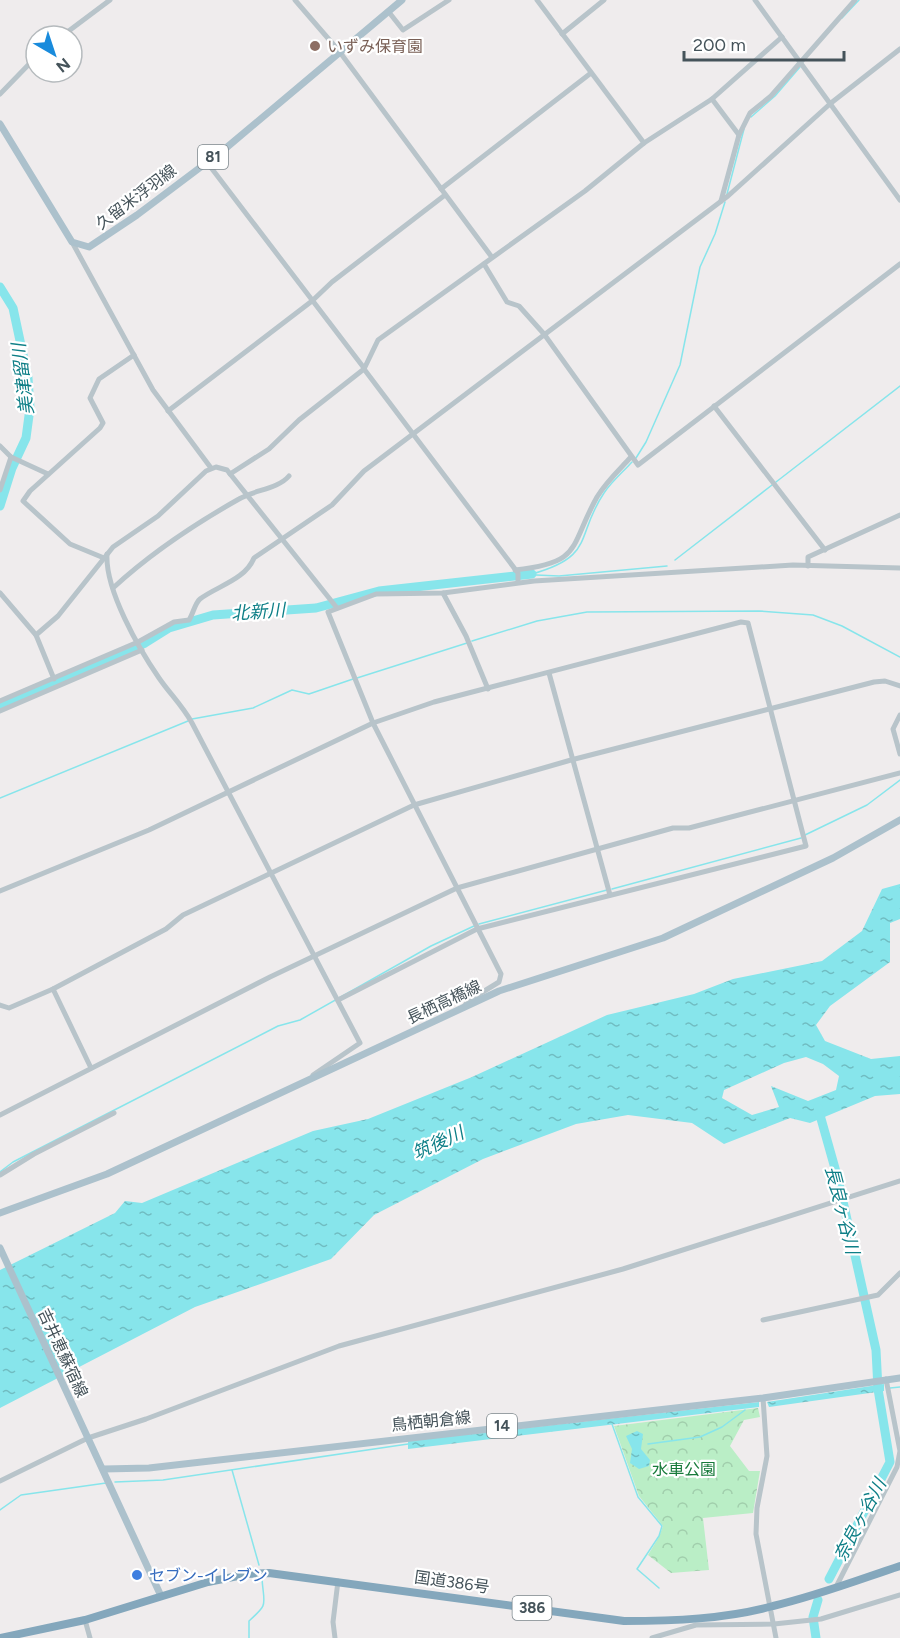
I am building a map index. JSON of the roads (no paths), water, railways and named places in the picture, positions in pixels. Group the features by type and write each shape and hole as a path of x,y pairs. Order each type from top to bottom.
{"highway":[{"name":"国道386号","path":"0,1638 85,1620 208,1582 248,1574 269,1573 338,1581 624,1621 695,1622 771,1607 900,1566"}],"main road":[{"name":"久留米浮羽線","path":"72,242 83,247 96,244 226,148 402,0"},
{"path":"0,124 72,242"},
{"name":"長栖高橋線","path":"0,1213 107,1174 499,991 663,938 833,858 900,820"},
{"name":"吉井恵蘇宿線","path":"0,1248 104,1469"},
{"name":"鳥栖朝倉線","path":"104,1469 149,1468 763,1399 900,1378"},
{"path":"104,1469 161,1596"}],"street":[{"path":"78,24 110,0"},
{"path":"295,0 339,51 491,256"},
{"path":"388,11 404,30 448,0"},
{"path":"537,0 644,143"},
{"path":"562,33 604,0"},
{"path":"755,0 900,200"},
{"path":"724,199 739,135 750,113 771,96 801,64 855,0"},
{"path":"230,474 263,454 299,420 364,368 378,340 484,264 491,256 585,191 644,143 712,99 782,37"},
{"path":"0,711 140,647 174,622 189,620 198,600 236,578 251,565 254,558 332,505 364,471 724,199 831,103 900,49"},
{"path":"0,94 24,69"},
{"path":"441,189 591,73"},
{"path":"712,99 739,135"},
{"path":"206,161 364,368 517,576"},
{"path":"168,411 312,301 332,282 445,195"},
{"path":"72,242 134,355 168,411 211,468"},
{"path":"484,264 507,302 519,306 544,334 638,465 900,264"},
{"path":"105,556 70,544 23,501 25,496 48,474 100,428 103,423 90,398 94,386 134,355"},
{"path":"714,406 825,550"},
{"path":"0,446 12,457 48,474"},
{"path":"0,490 12,457"},
{"path":"464,1007 468,1001 499,982 501,974 373,723 328,612 336,607 376,594 443,593 517,576 551,565 567,555 585,525 598,496 631,458"},
{"path":"36,635 58,616 113,547 158,516 211,468 220,468 230,474 336,607"},
{"path":"113,588 141,562 184,530 247,494 284,481 289,476"},
{"path":"808,563 825,550 900,515"},
{"path":"105,556 113,588 140,647 159,679 179,700 192,723 360,1043 312,1075 306,1083"},
{"path":"517,576 650,572 808,563 900,568"},
{"path":"0,593 24,619 28,629 36,635 54,679"},
{"path":"443,593 467,639 488,688"},
{"path":"0,891 149,830 373,723 434,702 741,622 748,623 806,846 477,929 338,1000"},
{"path":"0,701 140,647"},
{"path":"549,673 571,760 610,895"},
{"path":"0,1005 9,1008 53,989 166,929 183,915 414,805 571,760 874,682 885,681 900,686"},
{"path":"900,715 893,729 900,754"},
{"path":"0,1115 314,956 457,888 597,851 673,828 689,828 900,772"},
{"path":"53,989 91,1068"},
{"path":"0,1175 24,1159 114,1113"},
{"path":"0,1481 88,1438 146,1419 339,1346 623,1269 900,1181"},
{"path":"763,1320 879,1295 900,1273"},
{"path":"836,1587 897,1467 900,1451 886,1380"},
{"path":"763,1399 767,1462 757,1508 756,1534 776,1638"},
{"path":"897,1467 900,1475"},
{"path":"335,1638 333,1622 338,1581"},
{"path":"652,1638 695,1622 774,1624 821,1619 900,1595"},
{"path":"85,1620 90,1638"}],"water":[{"name":"筑後川","path":"900,884 900,919 890,923 890,962 830,1006 816,1025 825,1041 871,1059 900,1056 900,1094 875,1096 810,1123 790,1118 724,1144 692,1123 628,1115 576,1124 483,1159 374,1215 331,1259 195,1307 0,1408 0,1270 115,1213 125,1201 142,1203 313,1131 368,1119 472,1077 607,1015 694,994 733,979 822,961 862,931 882,889","holes":["806,1057 823,1064 839,1076 836,1090 808,1101 771,1086 779,1107 752,1115 722,1098 724,1090 784,1063"]},
{"path":"884,1384 884,1391 769,1407 767,1402"},
{"path":"759,1402 759,1407 408,1449 408,1441"},
{"path":"637,1431 643,1434 641,1449 650,1460 649,1466 639,1469 630,1463 632,1449 626,1436"}],"waterway":[{"path":"842,18 859,0"},
{"path":"751,117 775,96 800,67"},
{"path":"727,194 744,129"},
{"path":"636,458 646,442 680,365 700,267 715,234 725,202"},
{"name":"美津留川","path":"0,287 13,308 28,378 30,408 26,438 12,468 0,506"},
{"path":"776,482 900,386"},
{"path":"532,574 566,560 575,552 604,493 632,462"},
{"path":"675,560 772,485"},
{"path":"536,575 559,576 667,566"},
{"name":"北新川","path":"0,706 145,643 169,628 213,615 316,608 379,591 532,574"},
{"path":"472,641 537,621 587,612 759,611 813,615 842,626 900,657"},
{"path":"357,678 467,643"},
{"path":"192,719 253,708 292,690 309,694 353,679"},
{"path":"0,798 188,721"},
{"path":"805,835 867,805 900,780"},
{"path":"612,889 801,838"},
{"path":"479,924 607,890"},
{"path":"0,1172 13,1162 278,1026 300,1020 431,946 474,926"},
{"name":"長良ヶ谷川","path":"818,1108 838,1179 876,1350 878,1389 890,1462 829,1579"},
{"path":"890,1388 900,1387"},
{"path":"648,1444 700,1437 722,1427 745,1410"},
{"path":"612,1424 638,1497 662,1526 659,1536 637,1569 659,1588"},
{"path":"115,1482 163,1480 408,1444"},
{"path":"232,1470 259,1565"},
{"path":"0,1510 21,1495 106,1483"},
{"path":"249,1638 249,1621 260,1611 264,1603 262,1579"},
{"name":"奈良ヶ谷川","path":"816,1638 813,1617 818,1600"}],"place":[{"name":"いずみ保育園","path":"315,46"},
{"name":"セブン-イレブン","path":"137,1575"}],"park label":[{"name":"水車公園","path":"684,1469"}]}
